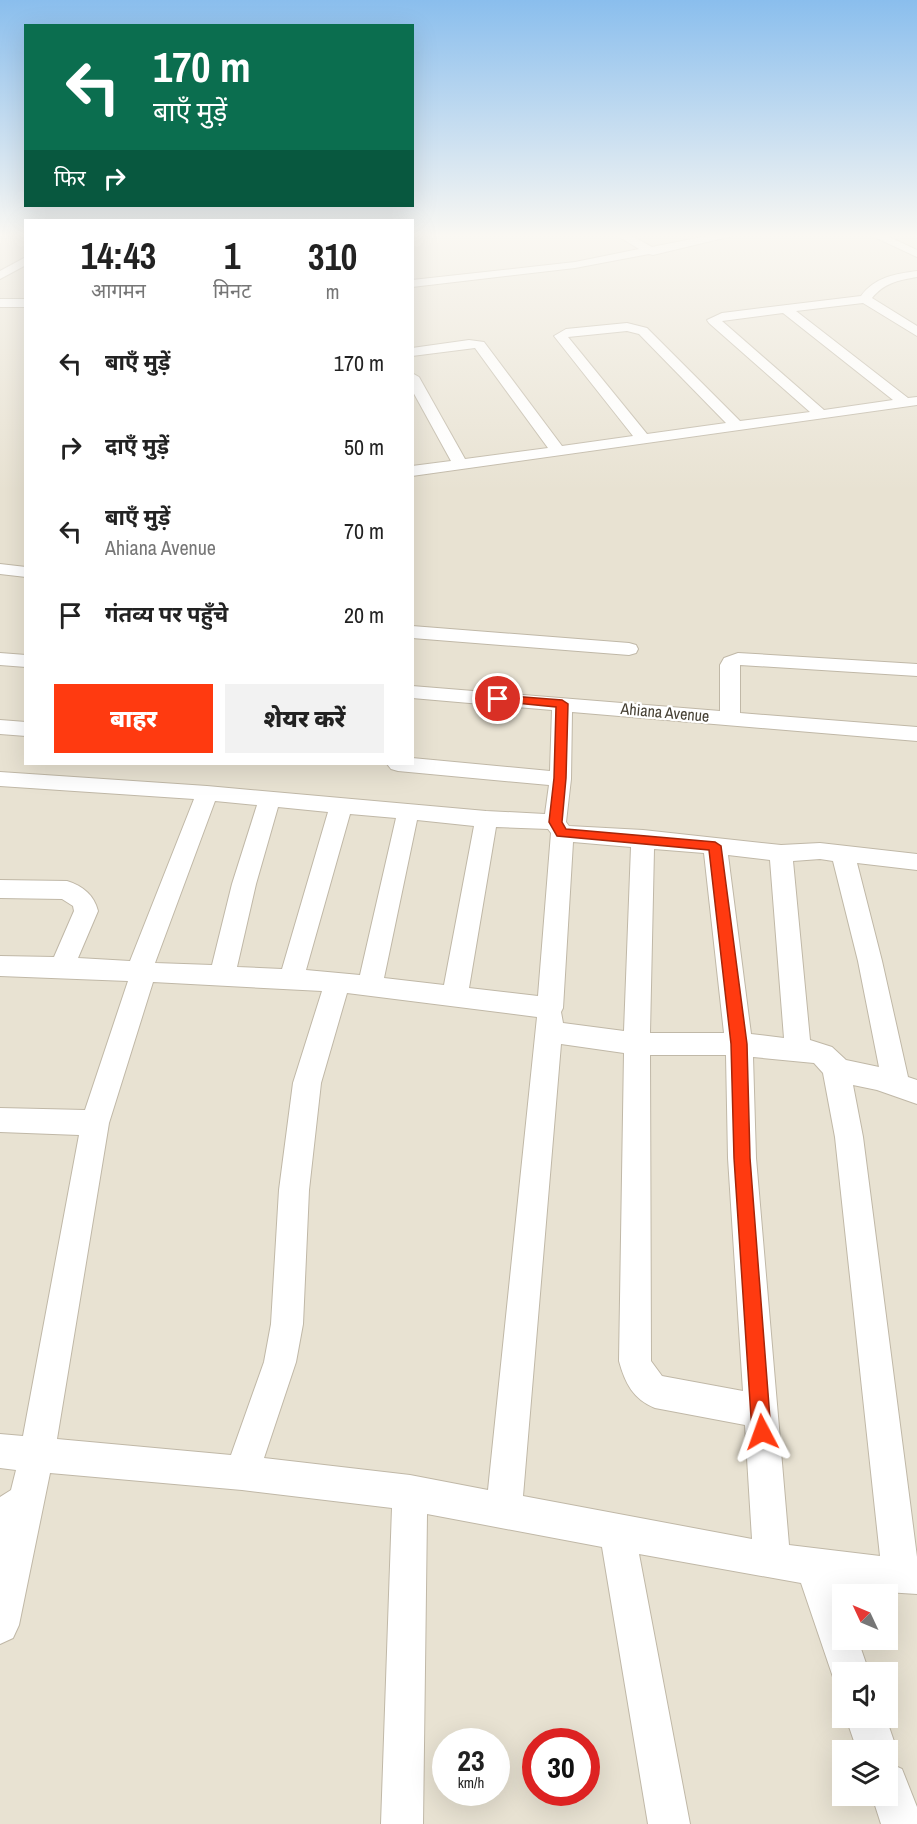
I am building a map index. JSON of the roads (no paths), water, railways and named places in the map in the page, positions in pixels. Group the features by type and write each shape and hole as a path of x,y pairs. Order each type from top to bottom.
{"street":[{"path":"713,320 713,323 822,415"},
{"path":"799,320 911,402"},
{"path":"898,320 917,332"},
{"path":"643,440 561,336 566,333 627,327 643,331 737,426"},
{"path":"414,351 469,344 479,345 558,451"},
{"path":"414,381 461,465"},
{"path":"414,471 911,402"},
{"path":"0,569 24,572"},
{"path":"414,632 629,649"},
{"path":"0,659 24,661"},
{"path":"730,717 730,665 738,659 917,670"},
{"name":"Ahiana Avenue","path":"414,692 917,734"},
{"path":"504,1512 550,1020 562,704"},
{"path":"0,727 24,729"},
{"path":"410,765 560,778"},
{"path":"0,779 207,793 486,819 781,853 820,851 917,862"},
{"path":"0,1625 13,1510 37,1453 95,1123 141,971 207,793"},
{"path":"222,976 244,884 269,800"},
{"path":"291,980 341,806"},
{"path":"370,986 408,812"},
{"path":"455,996 486,819"},
{"path":"643,838 637,1044 634,1361 644,1384 655,1391 760,1411"},
{"path":"715,846 739,1044 742,1158 772,1560"},
{"path":"781,853 798,1049"},
{"path":"843,854 870,961 907,1088"},
{"path":"0,889 67,890 84,902 86,911 62,967"},
{"path":"0,966 62,967 338,982 455,996 637,1044 739,1044 798,1049 823,1055 836,1070 849,1137 909,1576 881,1575 772,1560 410,1493 242,1473 0,1451"},
{"path":"242,1473 280,1362 287,1324 294,1190 307,1083 338,982"},
{"path":"836,1070 907,1088"},
{"path":"0,1120 95,1123"},
{"path":"402,1824 410,1493"},
{"path":"617,1532 669,1824"},
{"path":"814,1566 847,1662"},
{"path":"896,1806 902,1824"}]}
